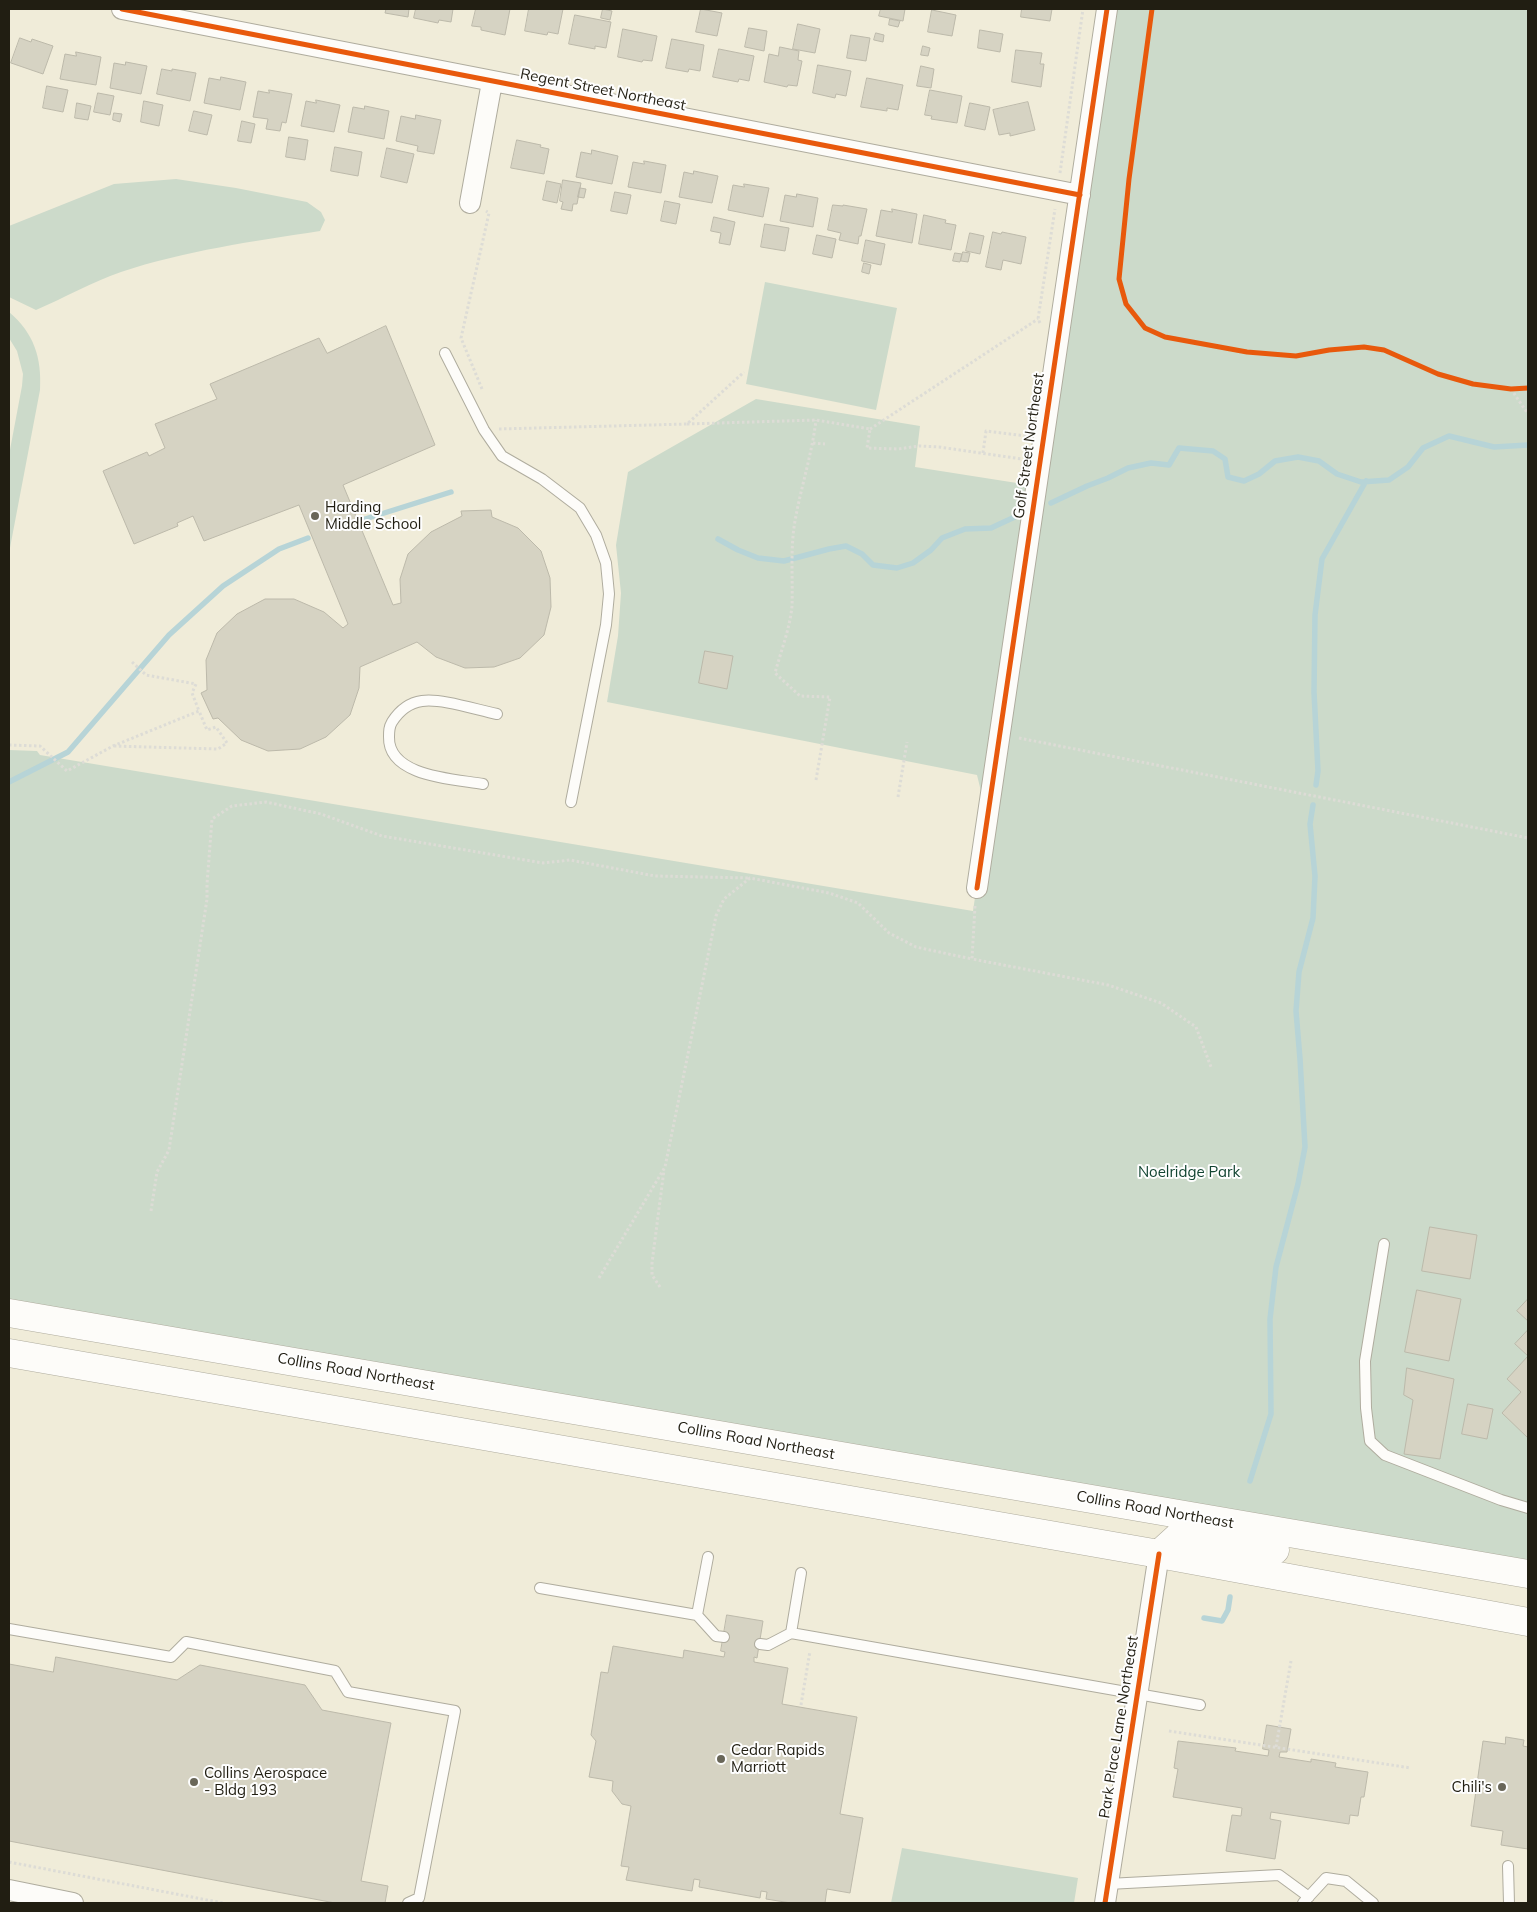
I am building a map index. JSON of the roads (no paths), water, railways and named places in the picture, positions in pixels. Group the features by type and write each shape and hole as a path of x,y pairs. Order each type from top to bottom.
{"highway":[{"name":"Collins Road Northeast","path":"9,1313 1515,1572"},
{"path":"9,1353 1159,1554 1528,1622"},
{"name":"Collins Road Northeast","path":"1159,1554 1181,1534 1428,1574 1515,1572"}],"street":[{"name":"Regent Street Northeast","path":"122,9 1080,195"},
{"name":"Golf Street Northeast","path":"977,888 1107,9"},
{"path":"471,197 492,82"},
{"name":"Park Place Lane Northeast","path":"1106,1894 1159,1554"},
{"path":"9,1890 73,1903"}],"lane":[{"path":"445,354 484,430 502,456 542,479 580,508 596,535 606,563 609,594 606,625 571,802"},
{"path":"483,784 426,774 408,768 396,758 389,744 389,727 397,714 409,705 423,701 497,714"},
{"path":"1384,1244 1364,1361 1366,1408 1370,1441 1385,1455 1501,1500 1528,1508"},
{"path":"697,1615 708,1557"},
{"path":"791,1633 800,1573"},
{"path":"540,1588 697,1615 716,1636 724,1637"},
{"path":"9,1628 170,1657 186,1642 335,1671 348,1692 455,1711 419,1898 408,1903"},
{"path":"760,1644 768,1645 791,1633 1200,1705"},
{"path":"1508,1866 1509,1903"},
{"path":"1106,1894 1279,1875 1306,1900 1326,1878 1346,1881 1373,1903"}],"waterway":[{"path":"1051,503 1128,468 1151,463 1169,465 1179,448 1213,451 1225,459 1228,477 1244,481 1259,474 1275,461 1298,457 1319,461 1337,474 1361,482 1389,480 1408,467 1423,448 1449,436 1494,447 1528,445"},
{"path":"1316,785 1318,771 1314,692 1315,615 1322,559 1366,481"},
{"path":"362,520 451,492"},
{"path":"718,539 758,558 784,561 846,546 862,554 873,565 897,568 913,563 931,550 942,538 965,529 991,528 1019,515"},
{"path":"9,782 68,752 169,635 223,586 279,549 308,538"},
{"path":"1250,1481 1271,1414 1270,1319 1276,1267 1298,1184 1305,1147 1296,1011 1299,972 1313,918 1315,876 1310,824 1313,805"},
{"path":"1204,1618 1222,1621 1228,1610 1230,1597"}],"place":[{"name":"Harding Middle School","path":"315,516"},
{"name":"Cedar Rapids Marriott","path":"721,1759"},
{"name":"Collins Aerospace - Bldg 193","path":"194,1782"},
{"name":"Chili's","path":"1502,1787"}],"park label":[{"name":"Noelridge Park","path":"1189,1172"}]}
